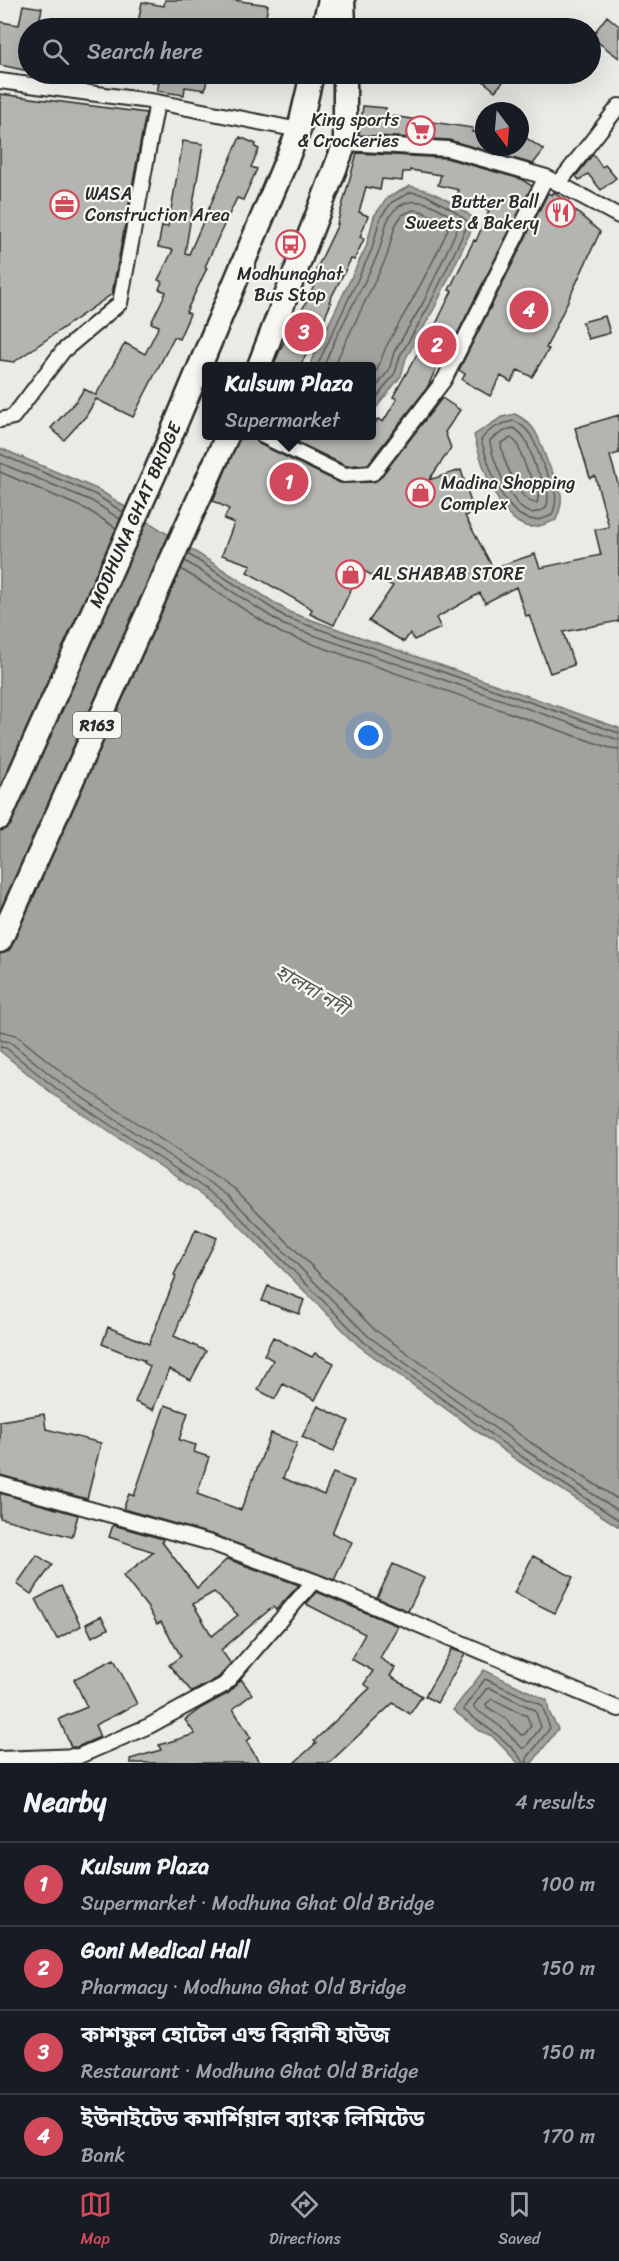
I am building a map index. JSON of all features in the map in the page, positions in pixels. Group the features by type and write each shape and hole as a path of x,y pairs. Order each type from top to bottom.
{"main road":[{"path":"326,18 330,0"},
{"path":"343,0 344,18"},
{"name":"MODHUNA GHAT BRIDGE","path":"0,818 155,473 299,130 310,84"},
{"path":"261,362 345,143 345,84"},
{"name":"R163","path":"0,941 225,440"}],"street":[{"path":"0,81 18,83"},
{"path":"22,84 157,102 299,130"},
{"path":"0,420 13,417 63,351 120,303 157,102"},
{"path":"273,440 344,475 373,473 444,380 552,180 619,106"},
{"path":"345,143 448,149 552,180 619,216"},
{"path":"0,1484 211,1543 314,1581 619,1709"},
{"path":"0,1760 80,1756 148,1726 224,1685 314,1581"}],"water":[{"path":"410,186 445,199 476,220 434,309 406,358 401,376 376,408 376,362 311,361 366,247 374,216 388,197"},
{"path":"515,414 534,429 560,491 561,504 556,520 540,526 523,525 513,519 497,499 474,435 502,417"},
{"name":"হালদা নদী","path":"0,448 99,490 289,612 619,728 619,1527 518,1461 359,1346 221,1207 54,1095 0,1051"},
{"path":"484,1670 547,1700 549,1712 558,1729 532,1763 518,1763 492,1736 480,1731 453,1710"}],"building":[{"path":"165,0 233,0 268,5 266,18 139,18 142,2 164,6"},
{"path":"23,5 42,8 40,18 20,18"},
{"path":"607,16 619,26 619,58 601,44 601,24"},
{"path":"0,22 18,25 18,69 0,65"},
{"path":"159,84 206,84 205,90 185,87 184,95 157,91"},
{"path":"487,84 501,84 495,91"},
{"name":"WASA Construction Area","path":"0,94 146,113 112,294 14,362 0,360"},
{"path":"363,106 386,108 385,115 473,128 475,147 449,140 359,135"},
{"path":"240,137 256,144 255,147 259,149 251,167 257,169 243,200 237,198 223,227 186,312 190,314 179,339 174,337 133,417 96,399 86,416 64,440 51,428 84,389 96,395 125,343 145,354 159,326 151,323 166,292 159,289 162,282 158,280 173,250 158,247 162,226 168,227 183,141 203,144 185,253 189,254"},
{"path":"529,140 544,150 533,164 505,156 529,156"},
{"path":"357,153 446,158 521,179 532,186 443,362 440,360 427,388 368,464 346,466 293,440 376,440 376,422 378,419 383,422 397,399 393,397 430,331 432,332 452,291 449,290 474,240 476,241 489,211 465,204 466,201 456,198 459,190 438,185 441,175 410,170 410,172 403,172 402,181 382,179 380,190 366,187 359,212 368,216 360,237 364,239 329,302 331,303 319,331 302,362 275,362 321,272 316,270 337,224"},
{"path":"593,154 602,167 605,165 616,178 601,190 588,174 579,180 576,176"},
{"path":"554,192 600,232 546,348 549,349 532,377 518,370 511,382 501,376 490,396 462,380 465,374 459,370 548,193 552,195"},
{"path":"605,316 610,333 588,339 582,322"},
{"path":"442,398 460,410 445,432 451,448 429,480 461,470 474,513 465,516 493,568 535,554 540,568 601,555 595,530 609,527 595,476 590,478 575,428 619,415 619,453 610,456 619,487 619,621 563,632 574,665 550,673 516,587 485,603 480,593 436,618 441,628 414,640 410,633 404,642 369,621 393,586 364,571 358,585 354,583 334,625 310,614 312,609 247,572 251,565 222,555 234,523 224,519 229,509 213,501 238,440 257,440 259,444 340,483 374,482 380,478"},
{"path":"196,1229 217,1238 194,1284 174,1336 206,1351 191,1380 169,1369 153,1410 135,1402 150,1366 144,1363 145,1361 102,1344 108,1327 149,1344 176,1276 174,1275"},
{"path":"268,1286 304,1300 299,1314 262,1301"},
{"path":"273,1337 312,1357 315,1353 334,1363 315,1400 283,1384 275,1399 258,1390 273,1360 264,1355"},
{"path":"165,1405 188,1413 179,1440 196,1445 194,1452 209,1457 197,1494 241,1510 271,1433 297,1443 283,1478 324,1495 333,1473 354,1481 332,1533 352,1542 334,1580 214,1535 123,1509 129,1494 134,1496"},
{"path":"318,1406 349,1421 333,1452 302,1437"},
{"path":"44,1414 46,1429 101,1443 87,1499 0,1475 0,1421"},
{"path":"0,1493 78,1515 72,1537 0,1518"},
{"path":"113,1525 163,1539 162,1542 197,1588 227,1559 299,1585 276,1610 273,1607 221,1650 231,1664 218,1678 192,1692 169,1665 181,1656 161,1622 157,1624 148,1608 123,1576 154,1552 109,1537","holes":["214,1592 238,1615 212,1636 193,1604"]},
{"path":"37,1555 52,1565 31,1594 17,1584"},
{"path":"533,1556 573,1577 555,1613 514,1593"},
{"path":"393,1564 424,1578 408,1611 377,1598"},
{"path":"61,1586 81,1626 57,1639 36,1599"},
{"path":"317,1592 398,1626 380,1658 395,1668 390,1676 422,1696 410,1714 393,1703 329,1763 294,1763 370,1688 364,1684 373,1671 351,1659 365,1634 306,1604"},
{"path":"101,1616 108,1629 92,1637 86,1624"},
{"path":"452,1649 465,1654 437,1703 425,1696"},
{"path":"114,1659 137,1704 95,1725 100,1737 77,1747 71,1747 59,1719 87,1707 74,1679"},
{"path":"241,1679 252,1694 233,1709 251,1738 246,1741 260,1763 131,1763 130,1759 161,1750 159,1745 195,1734 185,1720 201,1708 229,1693"}],"place":[{"name":"King sports & Crockeries","path":"420,130"},
{"name":"WASA Construction Area","path":"64,204"},
{"name":"Butter Ball Sweets & Bakery","path":"560,212"},
{"name":"Modhunaghat Bus Stop","path":"290,245"},
{"name":"ইউনাইটেড কমার্শিয়াল ব্যাংক লিমিটেড","path":"529,310"},
{"name":"কাশফুল হোটেল এন্ড বিরানী হাউজ","path":"304,332"},
{"name":"Goni Medical Hall","path":"437,345"},
{"name":"Kulsum Plaza","path":"289,482"},
{"name":"Madina Shopping Complex","path":"420,493"},
{"name":"AL SHABAB STORE","path":"351,574"}]}
